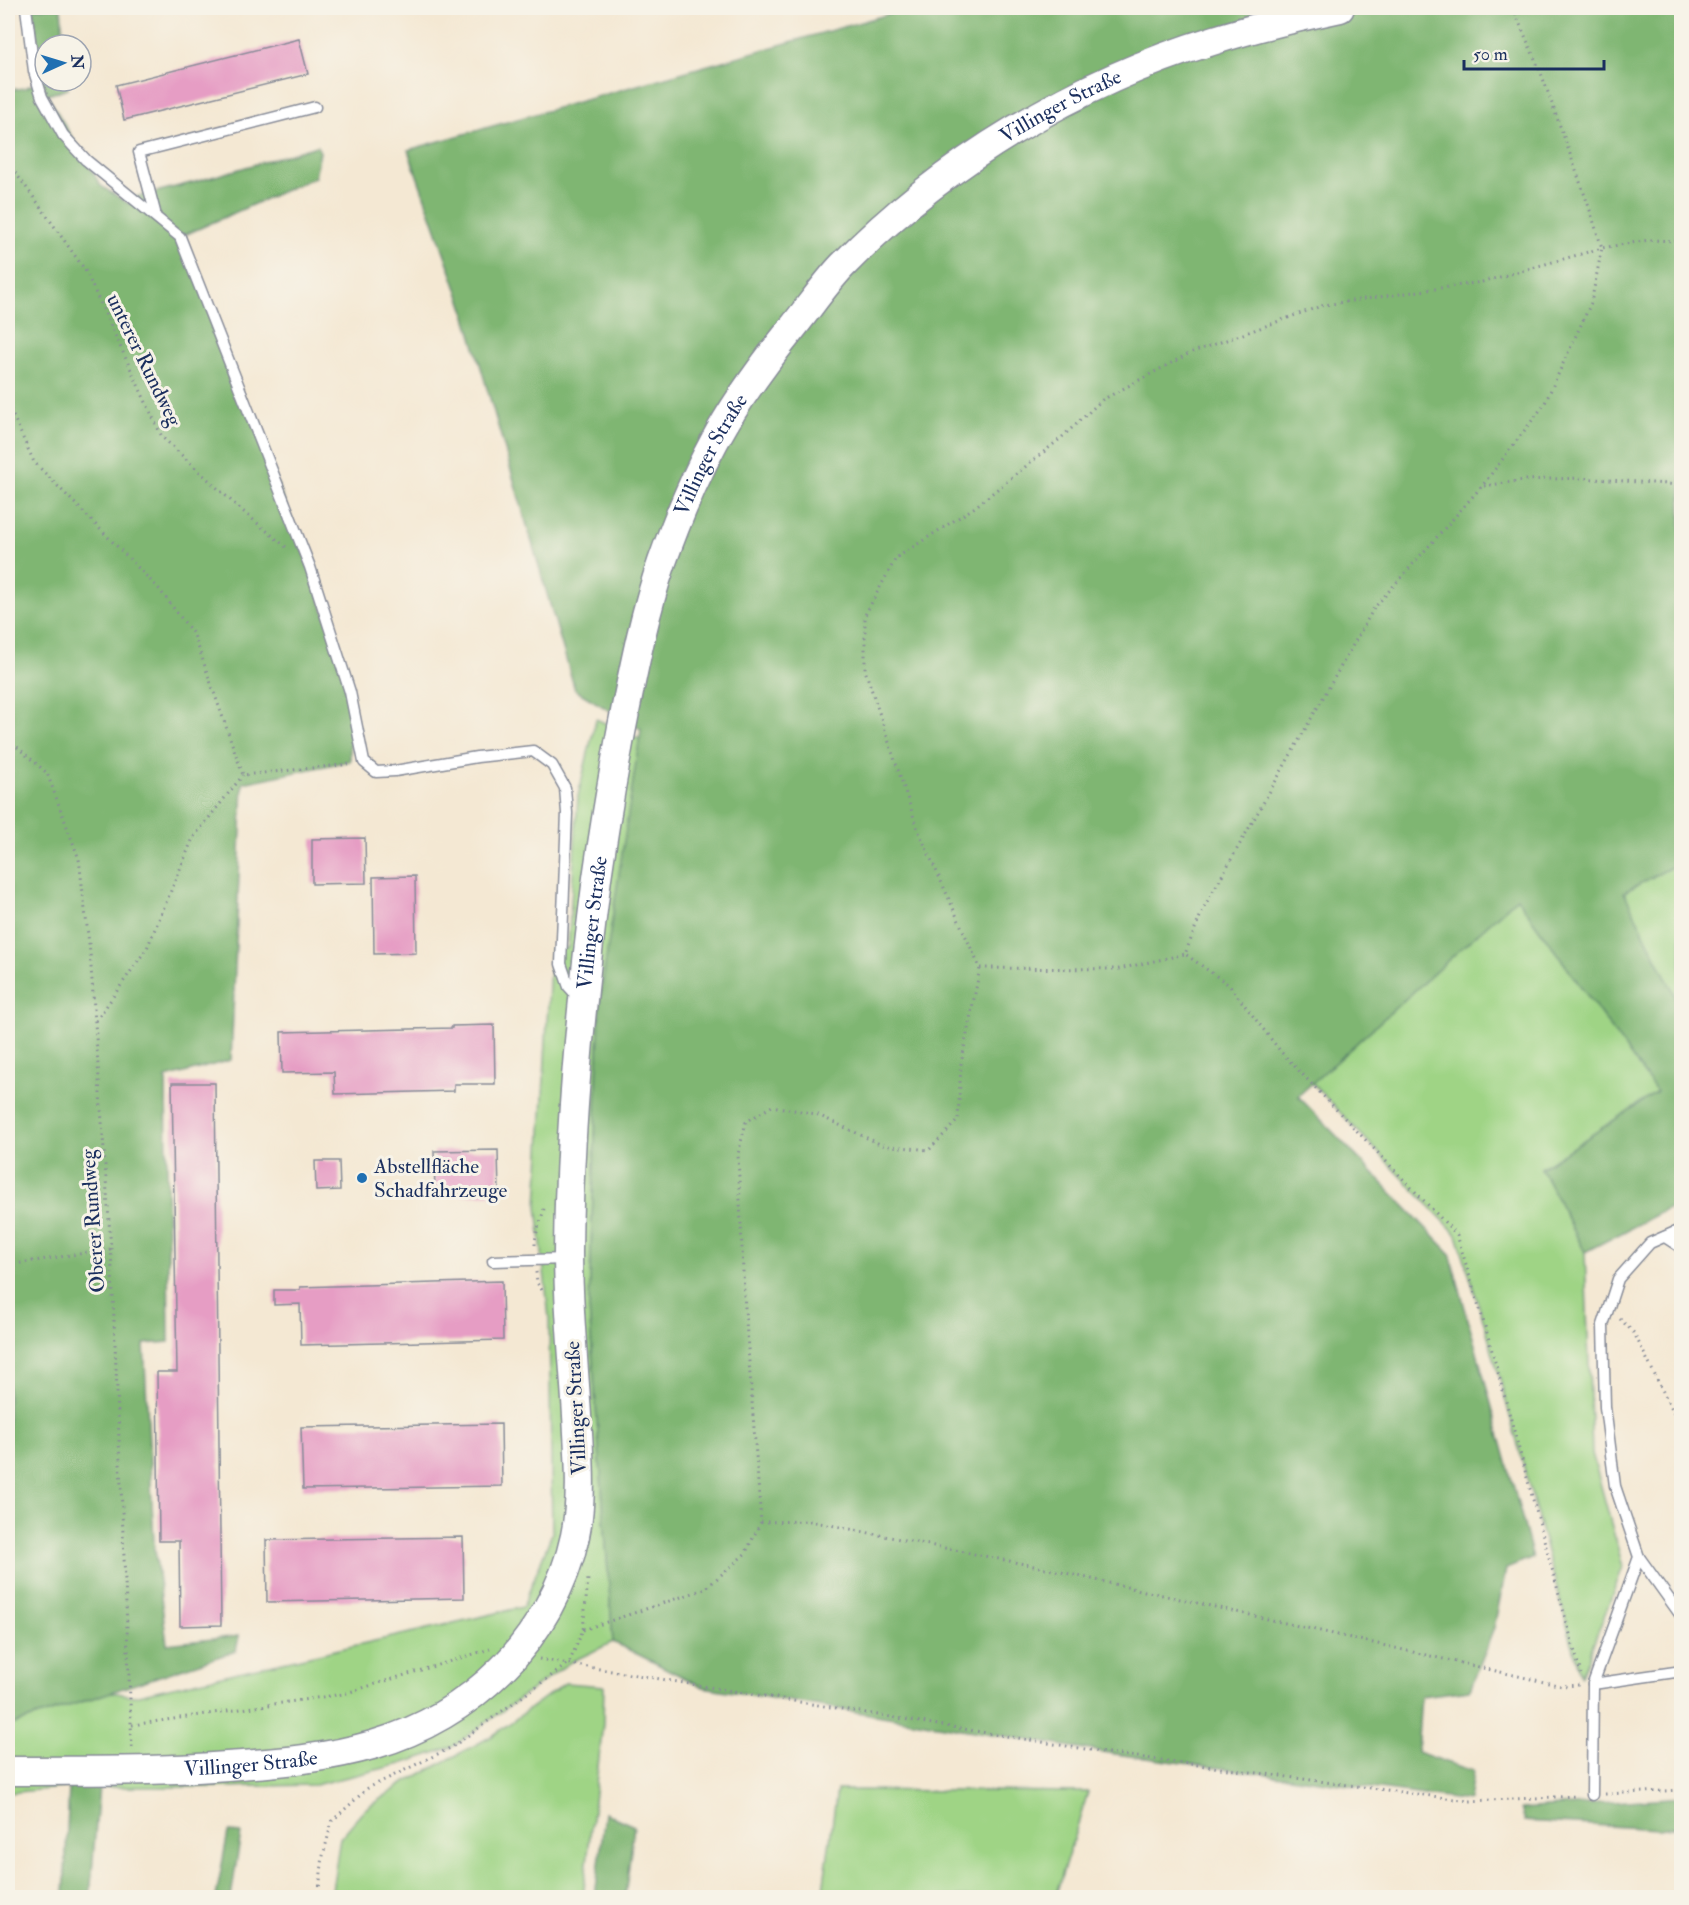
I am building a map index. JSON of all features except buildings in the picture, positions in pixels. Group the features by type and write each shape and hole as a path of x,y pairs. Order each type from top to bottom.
{"main road":[{"name":"Villinger Straße","path":"8,1771 199,1768 313,1760 353,1752 387,1742 420,1728 448,1712 474,1694 519,1651 543,1615 558,1584 570,1555 576,1532 581,1493 568,1259 570,1172 582,1002 603,838 636,655 661,566 688,495 725,423 771,356 837,270 893,217 960,164 1044,113 1124,74 1210,41 1340,8"}],"lane":[{"path":"26,8 34,71 42,97 63,135 86,160 180,237 310,567 350,692 364,762 376,772 395,771 477,757 533,751 552,765 565,788 567,813 561,964 569,987 582,1002"},
{"path":"153,214 155,212 139,152 315,107"},
{"path":"1682,1229 1650,1243 1618,1279 1603,1325 1605,1407 1615,1486 1639,1557 1682,1617"},
{"path":"1665,1238 1682,1248"},
{"path":"494,1261 568,1259"},
{"path":"1592,1795 1593,1684 1639,1557"},
{"path":"1593,1684 1682,1671"}],"path":[{"path":"1185,954 1203,909 1374,608 1482,486 1545,405 1591,303 1602,248 1541,73 1513,8"},
{"name":"unterer Rundweg","path":"8,163 85,270 162,437 239,508 310,567"},
{"path":"583,1630 705,1589 745,1554 761,1522 744,1295 738,1154 746,1122 772,1106 816,1114 882,1145 929,1150 958,1120 961,1064 980,968 918,830 865,670 865,615 896,558 975,507 1060,439 1102,400 1190,353 1324,305 1482,282 1602,248 1649,240 1682,241"},
{"path":"8,405 34,462 159,589 194,636 243,775"},
{"path":"1482,486 1525,480 1580,478 1682,485"},
{"name":"Oberer Rundweg","path":"8,740 47,773 79,859 90,952 111,1249 132,1725 343,1694 486,1649 519,1651"},
{"path":"94,1023 147,948 193,838 243,775 364,762"},
{"path":"980,968 1119,969 1185,954 1229,985 1281,1052 1457,1235 1488,1336 1581,1676 1593,1684"},
{"path":"8,1265 111,1249"},
{"path":"1609,1308 1634,1333 1682,1430"},
{"path":"761,1522 810,1521 1039,1567 1562,1686 1593,1684"},
{"path":"318,1898 323,1856 332,1821 368,1788 452,1747 569,1663 1115,1754 1469,1801 1682,1790"}],"green space":[{"path":"33,8 61,8 63,33 36,33"},
{"path":"910,8 1681,8 1681,877 1675,865 1624,892 1681,1008 1681,1202 1585,1252 1541,1168 1657,1092 1517,898 1298,1096 1450,1253 1533,1558 1506,1569 1494,1628 1470,1690 1421,1696 1417,1752 1473,1771 1469,1801 1115,1754 703,1687 613,1642 589,1307 600,999 641,729 575,690 463,306 408,150"},
{"path":"33,84 33,93 54,93 47,95 101,186 129,204 136,197 317,146 320,152 315,177 180,237 310,567 350,692 350,761 243,783 231,1060 166,1078 169,1342 144,1344 154,1542 167,1644 239,1636 236,1651 8,1726 8,90"},
{"path":"596,719 640,739 600,1000 589,1307 613,1642 569,1663 452,1747 401,1764 315,1785 69,1787 8,1793 8,1726 111,1692 134,1696 523,1607 552,1533 549,1318 537,1206 551,949 568,948 578,796"},
{"path":"1675,865 1681,877 1681,1008 1623,892"},
{"path":"1517,898 1658,1093 1541,1168 1585,1252 1592,1453 1623,1567 1581,1676 1488,1336 1457,1235 1312,1083"},
{"path":"565,1683 604,1686 603,1723 583,1897 331,1897 340,1838 365,1809 403,1784 492,1736"},
{"path":"99,1786 90,1897 64,1897 69,1787"},
{"path":"837,1790 1088,1792 1055,1897 822,1897"},
{"path":"1681,1797 1681,1826 1658,1829 1525,1821 1521,1809"},
{"path":"605,1813 634,1826 625,1897 595,1897"},
{"path":"228,1832 241,1833 231,1897 216,1897"}],"place":[{"name":"Abstellfläche Schadfahrzeuge","path":"362,1178"}]}
